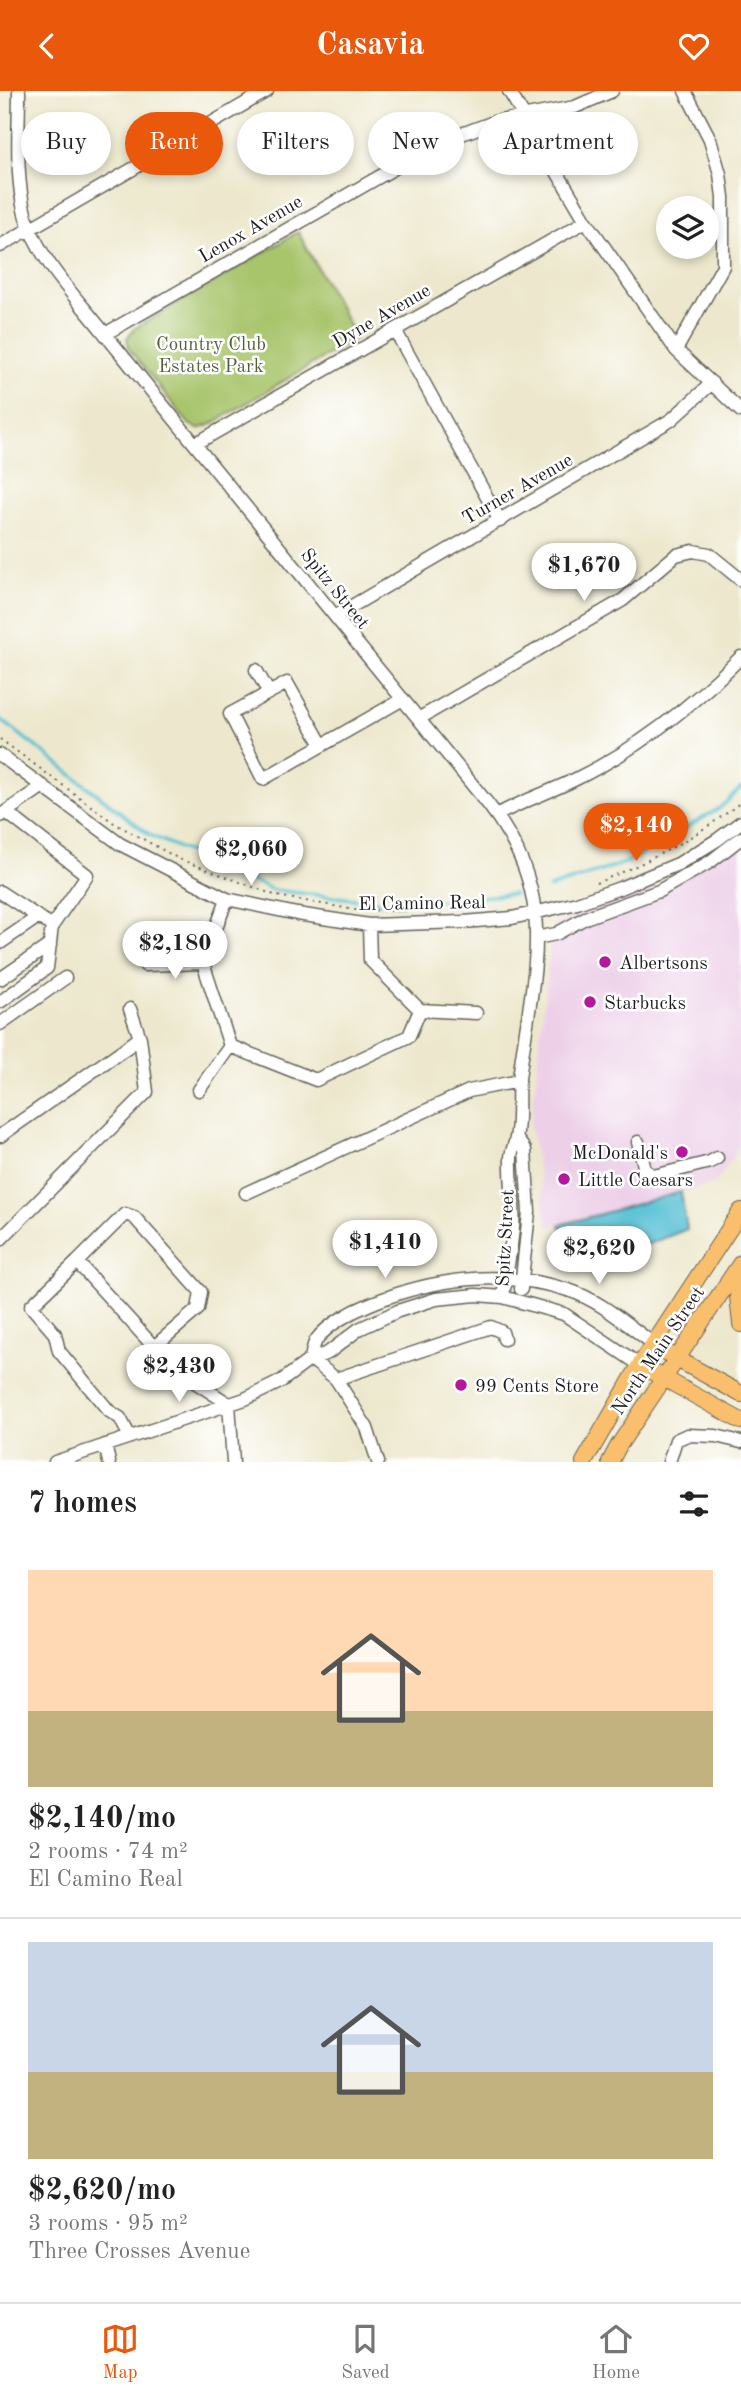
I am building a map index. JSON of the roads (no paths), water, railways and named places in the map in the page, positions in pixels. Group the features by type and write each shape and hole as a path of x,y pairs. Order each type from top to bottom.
{"main road":[{"name":"North Main Street","path":"584,1462 640,1365 741,1211"},
{"name":"North Main Street","path":"610,1462 618,1445 741,1263"},
{"path":"741,1283 738,1296 741,1324"},
{"path":"654,1344 741,1394"},
{"path":"640,1365 741,1421"}],"street":[{"name":"Spitz Street","path":"19,91 20,184 24,210 30,228 51,265 497,815 515,842 528,873 535,900 537,938 519,1081 516,1138 510,1156 513,1227 503,1297"},
{"path":"0,246 267,91"},
{"path":"509,91 521,112"},
{"name":"Lenox Avenue","path":"550,112 575,107 612,91"},
{"path":"676,349 723,267 723,197 718,162 705,128 684,91"},
{"name":"Lenox Avenue","path":"105,334 433,145 478,127"},
{"path":"559,175 586,221 676,349 741,411"},
{"name":"Dyne Avenue","path":"195,444 586,221"},
{"path":"395,330 500,521"},
{"name":"Turner Avenue","path":"335,616 671,420 712,383"},
{"path":"420,718 623,600 676,555 693,551 709,554 741,579"},
{"path":"497,815 574,780 641,742 680,713 741,657"},
{"path":"256,670 269,693"},
{"path":"322,745 287,683 230,714 263,779 403,699"},
{"name":"El Camino Real","path":"0,755 120,844 227,899 297,914 369,925 464,922 535,913 600,896 678,864 741,822"},
{"path":"0,1002 47,968 52,926 87,875 3,814 43,786"},
{"path":"537,938 556,934 585,918 659,891 710,862 741,838"},
{"path":"0,892 52,926"},
{"path":"227,899 203,963 230,1046"},
{"path":"0,943 38,916"},
{"path":"369,925 370,960 420,1010 476,1013"},
{"path":"0,979 50,945"},
{"path":"145,965 203,963"},
{"path":"0,1024 65,978"},
{"path":"0,1240 147,1093 139,1038 130,1009"},
{"path":"230,1046 316,1080 409,1036 420,1010"},
{"path":"0,1136 139,1038"},
{"path":"199,1090 230,1046"},
{"path":"246,1192 469,1091 519,1081"},
{"name":"Spitz Street","path":"516,1138 525,1150 528,1212 520,1300"},
{"path":"638,1142 645,1170 654,1176 710,1163 717,1158"},
{"path":"130,1437 120,1418 109,1411 59,1351 55,1334 31,1306 125,1213 134,1217 201,1292 198,1309 154,1347"},
{"path":"77,1262 173,1368 229,1404"},
{"path":"311,1359 315,1340 349,1313 394,1294 439,1281 486,1278 522,1281 569,1290 595,1302 654,1344"},
{"path":"55,1462 229,1404 280,1383 311,1359 328,1353 359,1329 398,1311 436,1299 476,1295 503,1297 564,1314 640,1365"},
{"path":"336,1379 491,1327 502,1332 504,1339"},
{"path":"311,1359 336,1379 367,1428 378,1462"},
{"path":"229,1404 233,1462"},
{"path":"669,1462 676,1440 687,1435 716,1436 741,1441"},
{"path":"105,1445 109,1462"}],"water":[{"path":"681,1192 687,1229 641,1247 571,1250 560,1225"}],"waterway":[{"path":"0,719 150,835 273,890 398,904 514,894"},
{"path":"549,888 628,862 720,808 741,788"}],"place":[{"name":"Albertsons","path":"605,962"},
{"name":"Starbucks","path":"590,1002"},
{"name":"McDonald's","path":"682,1152"},
{"name":"Little Caesars","path":"564,1179"},
{"name":"99 Cents Store","path":"461,1385"}],"park label":[{"name":"Country Club Estates Park","path":"211,354"}]}
